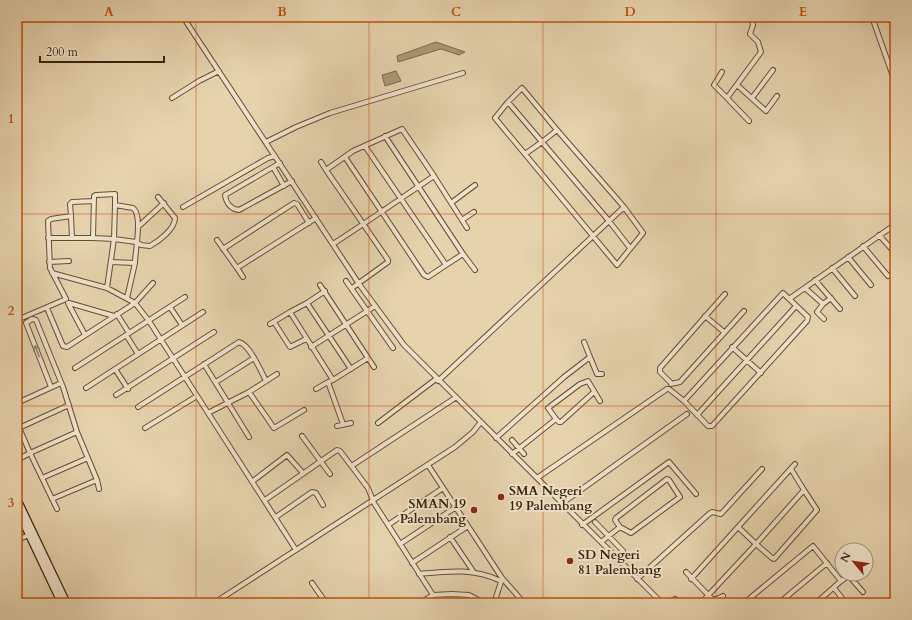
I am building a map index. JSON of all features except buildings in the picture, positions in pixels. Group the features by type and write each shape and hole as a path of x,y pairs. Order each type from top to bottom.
{"street":[{"path":"183,17 359,284 407,349 662,603"},
{"path":"727,98 761,52 758,42 750,34 753,25 751,17"},
{"path":"872,17 895,82"},
{"path":"752,98 773,70"},
{"path":"172,98 199,81 219,71"},
{"path":"722,72 714,85 749,121"},
{"path":"266,142 296,127 330,113 462,73"},
{"path":"737,85 766,111 777,96"},
{"path":"522,88 557,130 624,207 643,233 616,265 495,118 522,88"},
{"path":"508,102 630,248"},
{"path":"326,170 345,157 385,136 402,129 434,176 466,228"},
{"path":"525,154 557,130"},
{"path":"385,136 475,270"},
{"path":"366,146 446,265"},
{"path":"183,207 268,158 275,156"},
{"path":"345,157 424,275 428,277 463,254"},
{"path":"321,162 388,262 352,288"},
{"path":"280,163 225,195 226,201 233,208 239,210 292,181"},
{"path":"273,167 284,186"},
{"path":"333,244 434,176"},
{"path":"451,203 474,185"},
{"path":"93,238 94,196 96,194 114,194 114,239 107,288"},
{"path":"48,238 114,239 136,242 141,245 150,246 169,231 175,222 175,218 158,196"},
{"path":"72,238 70,204 72,202 94,201"},
{"path":"138,228 164,203"},
{"path":"224,249 294,203 297,204 310,223"},
{"path":"115,205 136,210 138,228 135,263 127,298"},
{"path":"378,423 437,380 624,207"},
{"path":"462,220 474,212"},
{"path":"71,216 49,220 49,262 52,273 85,335"},
{"path":"237,268 316,218"},
{"path":"789,299 893,226"},
{"path":"879,235 895,253"},
{"path":"217,240 243,277"},
{"path":"863,246 888,276"},
{"path":"848,258 871,285"},
{"path":"49,262 69,261"},
{"path":"111,262 135,263"},
{"path":"832,268 855,296"},
{"path":"52,273 107,288 135,303 149,321 296,550"},
{"path":"815,280 840,309"},
{"path":"346,281 361,300 393,348"},
{"path":"47,308 62,346 67,347 135,303 153,283"},
{"path":"320,285 374,367"},
{"path":"805,288 823,304"},
{"path":"306,339 290,347 272,323 325,291"},
{"path":"669,389 684,401 708,426 712,426 807,321 808,317 783,293 684,401"},
{"path":"671,383 660,372 660,368 725,294"},
{"path":"361,300 368,296"},
{"path":"75,368 186,297"},
{"path":"824,319 817,312 830,298"},
{"path":"17,320 67,301 115,315 128,334 138,354"},
{"path":"307,303 351,369"},
{"path":"311,347 375,306"},
{"path":"697,415 796,306"},
{"path":"170,307 182,325"},
{"path":"671,383 680,382 744,311"},
{"path":"86,388 203,312"},
{"path":"290,312 333,380"},
{"path":"705,316 724,332"},
{"path":"51,387 26,323 32,319 36,320 61,383 77,432 99,489"},
{"path":"116,395 128,389 214,332"},
{"path":"138,407 239,342 242,343 254,358 266,381"},
{"path":"584,342 597,374 602,374"},
{"path":"732,347 761,373"},
{"path":"496,438 564,377 590,357"},
{"path":"216,382 254,358"},
{"path":"316,389 368,358"},
{"path":"204,364 249,437"},
{"path":"115,369 128,389"},
{"path":"48,377 57,373"},
{"path":"208,413 249,392 277,374"},
{"path":"594,392 561,422 558,422 548,408 580,384 588,381 600,401"},
{"path":"328,382 343,424"},
{"path":"17,403 61,383"},
{"path":"537,478 669,389 671,383"},
{"path":"249,392 274,428 304,410"},
{"path":"145,428 197,396"},
{"path":"353,465 455,398"},
{"path":"57,509 18,426 68,405"},
{"path":"561,504 687,414"},
{"path":"512,454 556,419"},
{"path":"337,426 351,423"},
{"path":"214,603 428,465 465,439 480,423"},
{"path":"17,460 77,432"},
{"path":"302,436 330,474"},
{"path":"512,440 524,454"},
{"path":"265,500 338,450 353,465 400,544 433,595"},
{"path":"253,481 287,455 303,473"},
{"path":"42,478 88,458"},
{"path":"582,525 669,462 696,494"},
{"path":"692,579 795,464"},
{"path":"428,465 502,579 524,603"},
{"path":"637,579 709,514 712,512 722,514 762,469"},
{"path":"738,527 774,559 816,512 817,507 791,469"},
{"path":"667,479 669,480 680,497 631,533 620,527 615,520 616,518 667,479"},
{"path":"52,499 96,480"},
{"path":"388,524 443,488"},
{"path":"701,603 804,490"},
{"path":"276,517 312,492 316,493 323,505"},
{"path":"17,498 67,603"},
{"path":"400,544 456,507"},
{"path":"17,510 61,603"},
{"path":"595,522 622,551"},
{"path":"412,563 468,526"},
{"path":"601,542 620,527"},
{"path":"17,540 29,535"},
{"path":"450,537 473,571"},
{"path":"744,603 813,546 834,572"},
{"path":"779,603 827,563"},
{"path":"420,574 473,571 502,579"},
{"path":"686,572 714,600 723,596"},
{"path":"494,603 502,579"},
{"path":"819,602 840,582"},
{"path":"855,582 863,592"},
{"path":"312,583 326,603"},
{"path":"834,588 846,603"},
{"path":"420,603 433,595 469,595 484,603"},
{"path":"669,603 675,599"}],"shaded area":[{"path":"436,42 465,52 459,55 441,49 398,62 397,56"},
{"path":"396,71 401,81 385,86 382,75"}],"place":[{"name":"SMA Negeri 19 Palembang","path":"501,497"},
{"name":"SMAN 19 Palembang","path":"474,510"},
{"name":"SD Negeri 81 Palembang","path":"570,561"}]}
